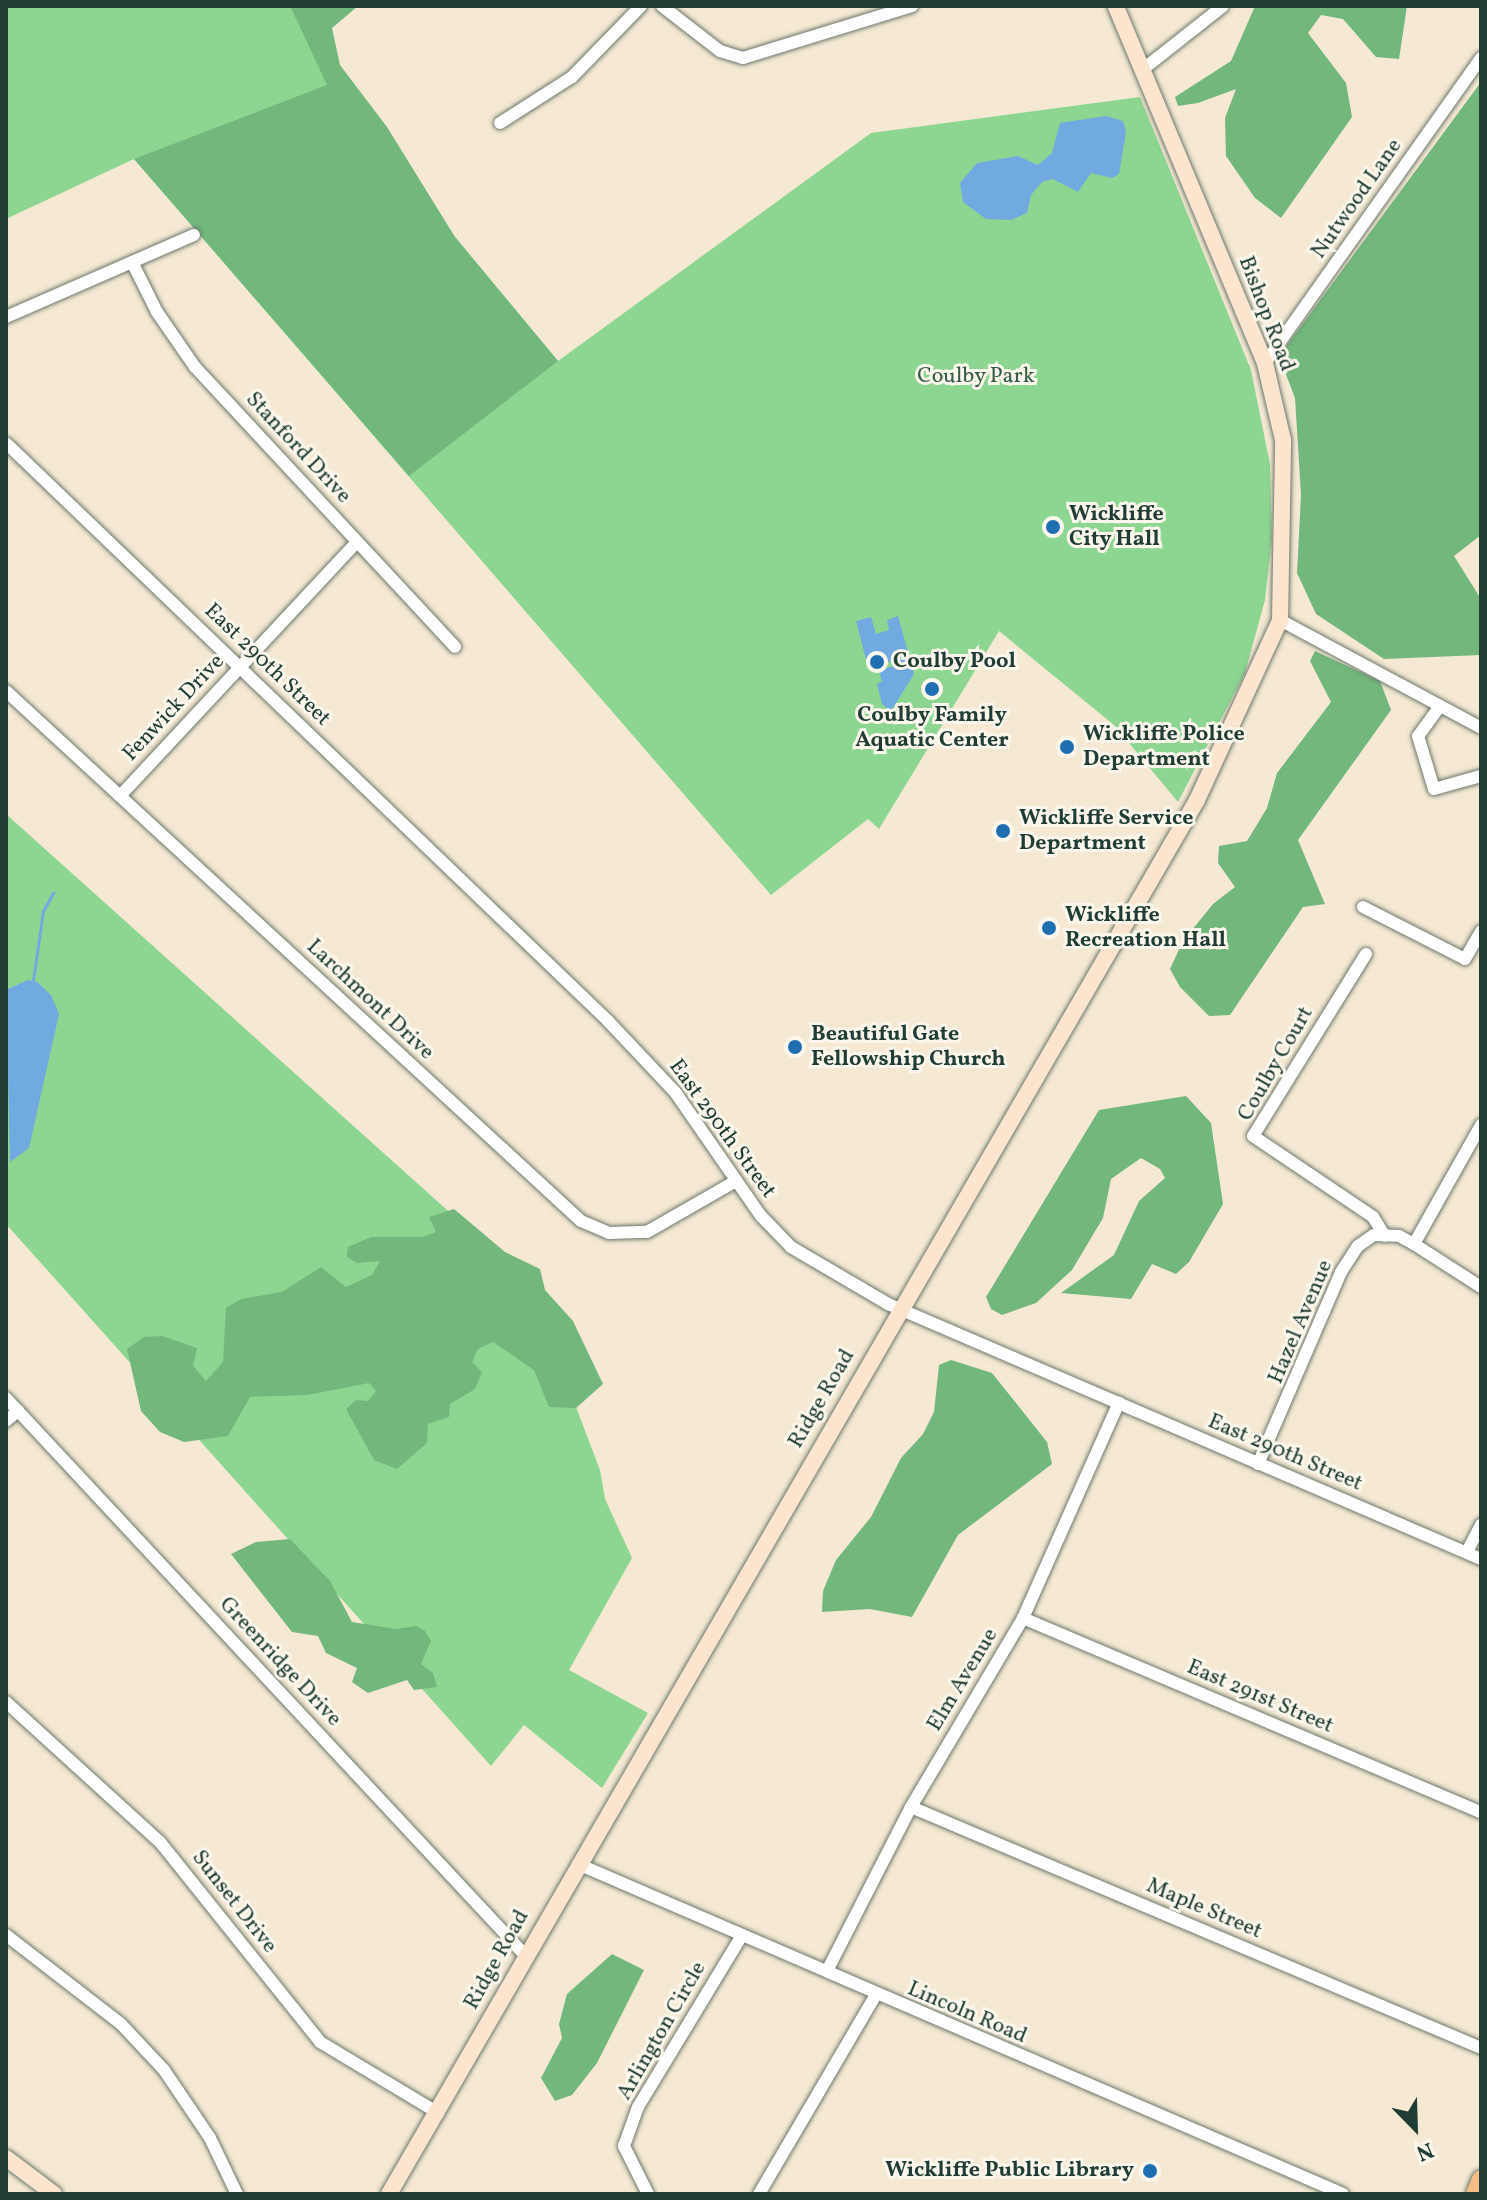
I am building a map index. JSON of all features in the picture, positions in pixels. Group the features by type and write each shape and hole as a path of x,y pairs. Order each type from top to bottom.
{"main road":[{"name":"Bishop Road","path":"1116,6 1265,363 1283,440 1280,620"},
{"name":"Ridge Road","path":"389,2194 438,2113 524,1954 1197,800 1280,620"},
{"path":"6,2158 54,2194"},
{"path":"1475,2194 1481,2179"}],"street":[{"path":"500,123 572,77 641,6"},
{"path":"662,6 720,51 743,58 912,6"},
{"path":"1142,70 1223,6"},
{"name":"Nutwood Lane","path":"1265,363 1481,58"},
{"path":"6,317 194,235"},
{"name":"Stanford Drive","path":"132,262 157,312 195,367 455,647"},
{"name":"East 290th Street","path":"6,443 664,1078 736,1181 791,1247 900,1309 1481,1559"},
{"name":"Fenwick Drive","path":"120,796 357,542"},
{"path":"1280,620 1481,728"},
{"name":"Larchmont Drive","path":"6,691 590,1227 617,1234 647,1232 736,1181"},
{"path":"1440,706 1418,736 1434,789 1481,776"},
{"path":"1363,907 1465,959 1481,931"},
{"name":"Coulby Court","path":"1366,954 1253,1136 1373,1217 1385,1236"},
{"path":"1414,1244 1481,1125"},
{"name":"Hazel Avenue","path":"1258,1464 1341,1272 1358,1246 1374,1235 1385,1236"},
{"path":"1385,1236 1414,1244 1481,1287"},
{"name":"Greenridge Drive","path":"6,1398 524,1954"},
{"name":"Elm Avenue","path":"827,1971 911,1807 1023,1618 1119,1402"},
{"path":"6,1421 18,1411"},
{"path":"1467,1552 1481,1524"},
{"name":"East 291st Street","path":"1023,1618 1481,1812"},
{"name":"Sunset Drive","path":"6,1702 160,1842 320,2042 349,2064 438,2113"},
{"name":"Maple Street","path":"911,1807 1481,2048"},
{"name":"Lincoln Road","path":"578,1864 827,1971 875,1996 1343,2194"},
{"path":"6,1935 121,2024 164,2070 210,2138 237,2194"},
{"name":"Arlington Circle","path":"648,2194 624,2146 633,2120 742,1935"},
{"path":"759,2194 875,1996"}],"green space":[{"name":"Coulby Park","path":"6,6 290,6 328,84 558,361 871,133 1140,97 1251,370 1270,464 1272,538 1265,600 1245,673 1178,802 1114,725 999,631 879,829 868,819 771,895 134,159 6,219"},
{"path":"290,6 358,6 332,28 340,65 387,127 455,237 558,361 409,476 134,159 327,85"},
{"path":"1255,6 1407,6 1399,59 1376,57 1343,19 1321,15 1308,33 1346,83 1352,117 1281,218 1255,198 1226,156 1225,118 1236,89 1198,103 1178,106 1175,97 1231,61"},
{"path":"1481,82 1481,535 1454,556 1481,599 1481,655 1384,659 1316,614 1297,573 1301,495 1295,398 1279,356"},
{"path":"1315,651 1380,681 1391,710 1298,840 1325,904 1303,907 1230,1015 1209,1016 1180,987 1170,969 1183,941 1213,904 1235,887 1218,863 1219,846 1247,841 1267,808 1277,773 1331,702 1310,661"},
{"path":"6,814 495,1253 560,1365 600,1470 605,1499 632,1558 569,1670 648,1713 602,1788 524,1725 491,1766 6,1224"},
{"path":"1186,1096 1211,1123 1223,1204 1189,1262 1176,1274 1152,1264 1131,1299 1061,1293 1114,1255 1139,1201 1165,1178 1160,1169 1141,1158 1111,1179 1103,1218 1072,1270 1036,1303 1002,1315 991,1309 986,1297 1099,1110"},
{"path":"454,1209 505,1252 540,1269 545,1290 573,1321 603,1384 576,1408 549,1407 534,1370 493,1342 478,1349 472,1362 482,1372 475,1389 450,1404 449,1417 428,1424 427,1443 397,1469 374,1460 346,1409 356,1400 368,1401 376,1391 369,1383 308,1395 250,1397 228,1436 184,1442 160,1432 141,1411 127,1349 144,1337 162,1336 197,1348 193,1366 206,1381 223,1362 226,1308 241,1299 282,1292 321,1267 346,1287 372,1275 380,1261 357,1263 347,1257 348,1247 371,1237 422,1237 436,1232 429,1217"},
{"path":"951,1360 992,1373 1047,1442 1052,1464 958,1535 912,1617 870,1609 822,1612 823,1591 836,1560 871,1517 901,1458 923,1434 934,1412 939,1365"},
{"path":"290,1539 330,1581 352,1622 396,1629 416,1626 425,1631 431,1641 421,1664 433,1673 437,1687 414,1690 407,1680 368,1693 352,1682 357,1668 326,1653 318,1636 292,1632 231,1554 256,1542"},
{"path":"612,1954 644,1970 597,2063 572,2095 555,2101 541,2078 562,2038 559,2024 567,1994"}],"water":[{"path":"1106,116 1123,121 1126,132 1119,174 1112,178 1091,173 1078,192 1053,179 1042,182 1031,195 1027,213 1011,220 986,219 963,202 960,183 977,163 1018,156 1038,165 1052,153 1060,123"},
{"name":"Coulby Pool","path":"898,616 914,674 891,711 882,704 877,684 882,682 879,670 898,665 897,660 868,667 856,621 871,617 876,634 889,630 887,620"},
{"path":"28,980 37,982 51,995 59,1014 29,1148 10,1162 6,990"}],"waterway":[{"path":"33,981 43,911 53,893"}],"place":[{"name":"Wickliffe City Hall","path":"1053,527"},
{"name":"Coulby Pool","path":"877,662"},
{"name":"Coulby Family Aquatic Center","path":"932,689"},
{"name":"Wickliffe Police Department","path":"1067,747"},
{"name":"Wickliffe Service Department","path":"1003,831"},
{"name":"Wickliffe Recreation Hall","path":"1049,928"},
{"name":"Beautiful Gate Fellowship Church","path":"795,1047"},
{"name":"Wickliffe Public Library","path":"1150,2171"}]}
